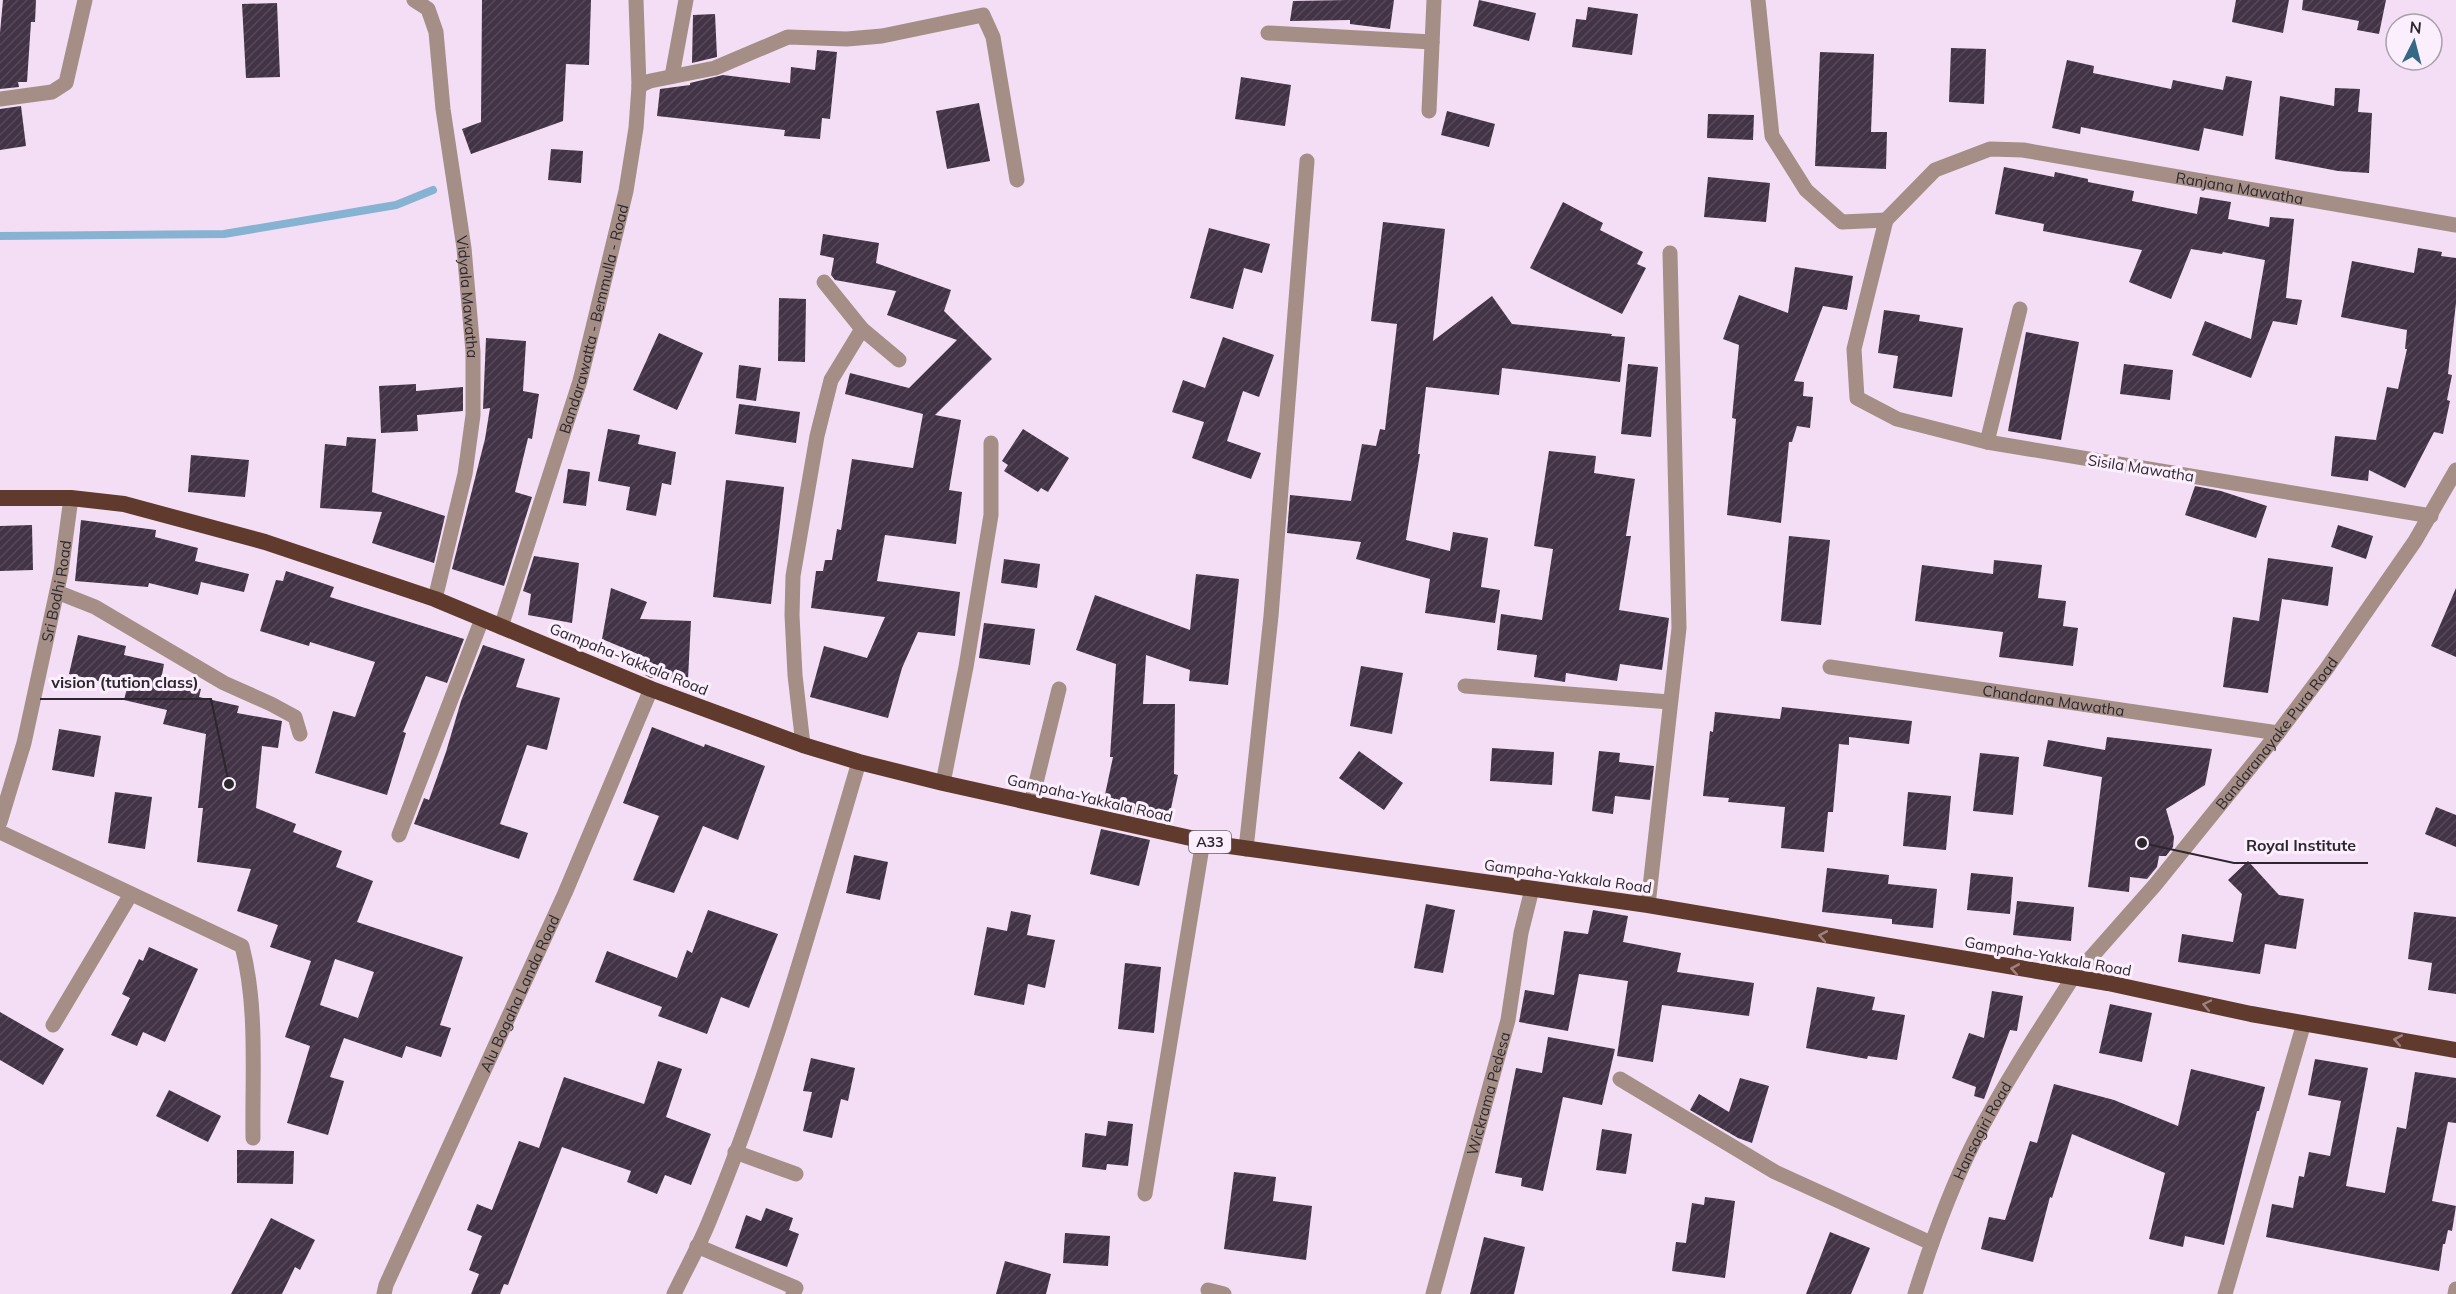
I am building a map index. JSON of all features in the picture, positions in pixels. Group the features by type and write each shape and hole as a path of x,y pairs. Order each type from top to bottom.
{"highway":[{"name":"Gampaha-Yakkala Road","path":"0,498 72,498 124,504 265,542 435,599 651,689 802,745 859,762 1031,803 1246,849 1648,905 2108,984 2456,1050"}],"street":[{"path":"0,99 52,92 66,84 85,0"},
{"name":"Vidyala Mawatha","path":"414,0 428,9 436,32 443,109 464,248 473,352 473,415 465,474 435,599"},
{"name":"Bandarawatta - Bemmulla - Road","path":"501,627 580,381 626,191 636,129 639,86 636,0"},
{"path":"672,76 686,0"},
{"path":"1430,111 1434,0"},
{"path":"1758,0 1772,136 1806,190 1842,222 1886,219"},
{"path":"639,86 672,76 715,68 788,37 847,39 882,36 912,32 983,15 993,38 1017,180"},
{"path":"1268,33 1432,42"},
{"name":"Ranjana Mawatha","path":"1886,219 1935,170 1990,149 2023,150 2456,225"},
{"path":"1246,849 1271,616 1307,161"},
{"name":"Sisila Mawatha","path":"1886,219 1854,350 1857,398 1897,419 1987,442 2431,516"},
{"path":"1648,905 1679,628 1670,253"},
{"path":"824,282 862,328 899,360"},
{"path":"1987,442 2020,309"},
{"path":"802,745 795,675 793,576 817,436 831,380 862,328"},
{"path":"943,783 991,515 991,443"},
{"name":"Bandaranayake Pura Road","path":"2072,979 2155,885 2278,734 2327,668 2431,516 2456,470"},
{"name":"Sri Bodhi Road","path":"0,822 24,743 57,592 72,498"},
{"path":"57,592 96,607 224,683 295,717 300,734"},
{"path":"399,835 482,619"},
{"name":"Chandana Mawatha","path":"1830,667 2278,734"},
{"path":"1465,686 1670,702"},
{"name":"Alu Bogaha Landa Road","path":"384,1294 386,1285 565,893 651,689"},
{"path":"1031,803 1059,690"},
{"path":"674,1294 707,1226 753,1106 859,762"},
{"path":"0,832 242,946 249,972 253,1138"},
{"path":"1145,1194 1203,841"},
{"name":"Wickrama Pedesa","path":"1433,1294 1508,1020 1521,933 1532,889"},
{"path":"53,1025 131,894"},
{"name":"Hansagiri Road","path":"1915,1294 1931,1243 1973,1145 2003,1089 2072,979"},
{"path":"2225,1294 2304,1023"},
{"path":"1620,1079 1775,1172 1931,1243"},
{"path":"735,1152 796,1174"},
{"path":"697,1246 796,1288 793,1294"},
{"path":"1208,1290 1224,1294"},
{"path":"2455,1294 2456,1290"}],"building":[{"path":"3,0 36,0 35,22 31,22 27,82 18,82 19,87 0,89 0,33"},
{"path":"482,0 591,0 589,65 566,64 563,121 471,154 462,129 481,122"},
{"path":"1394,0 1390,29 1350,24 1350,20 1290,21 1293,1"},
{"path":"1479,0 1536,13 1529,41 1473,26"},
{"path":"2236,0 2289,0 2283,33 2232,22"},
{"path":"2303,0 2386,0 2379,34 2357,30 2359,21 2302,10"},
{"path":"277,3 280,77 246,78 242,4"},
{"path":"1588,7 1638,14 1632,55 1572,47 1576,19 1586,20"},
{"path":"715,14 717,57 692,63 693,15"},
{"path":"1951,48 1986,49 1984,104 1949,102"},
{"path":"817,50 837,52 830,119 822,118 820,139 784,136 785,130 657,116 660,89 690,85 690,83 723,75 790,83 791,67 815,70"},
{"path":"1820,52 1874,54 1871,132 1887,132 1886,169 1815,166"},
{"path":"2067,60 2094,66 2093,73 2171,89 2173,80 2223,90 2226,76 2252,81 2243,136 2204,128 2199,151 2081,127 2080,134 2052,128"},
{"path":"1241,77 1291,85 1285,126 1235,119"},
{"path":"2335,88 2360,89 2358,112 2372,113 2369,173 2338,171 2275,159 2280,96 2334,106"},
{"path":"979,103 990,161 947,169 936,111"},
{"path":"21,106 26,146 0,150 0,109"},
{"path":"1447,111 1495,124 1489,147 1441,135"},
{"path":"1708,114 1754,115 1753,140 1707,138"},
{"path":"551,149 583,151 581,183 548,180"},
{"path":"2004,167 2054,177 2055,172 2088,179 2088,182 2134,191 2132,201 2197,214 2200,197 2231,202 2228,219 2269,227 2270,217 2294,219 2286,298 2302,300 2297,325 2273,321 2251,378 2192,355 2205,321 2251,339 2265,260 2191,249 2171,299 2129,282 2142,250 2043,231 2044,224 1995,214"},
{"path":"1708,177 1770,183 1766,222 1704,217"},
{"path":"1563,202 1603,223 1600,230 1643,252 1637,264 1646,268 1622,314 1530,268"},
{"path":"1383,222 1445,229 1433,341 1492,296 1512,324 1625,337 1620,382 1502,368 1499,395 1426,387 1418,454 1420,454 1406,540 1450,551 1453,532 1488,538 1481,587 1500,590 1495,623 1425,613 1430,579 1356,559 1361,542 1287,533 1290,495 1351,501 1362,444 1376,446 1380,429 1385,430 1397,324 1371,321"},
{"path":"1209,228 1270,244 1262,273 1244,268 1233,309 1190,298"},
{"path":"823,234 879,243 876,263 951,290 944,311 992,359 935,415 961,420 949,490 962,492 956,544 885,535 877,581 960,592 955,636 918,632 902,668 888,718 810,697 824,646 867,658 885,617 811,608 816,571 823,571 825,560 832,560 837,529 841,530 852,459 913,468 923,414 845,394 850,373 909,388 957,340 887,315 896,291 835,280 831,275 834,258 820,255"},
{"path":"2418,248 2442,252 2441,256 2456,258 2456,303 2448,374 2452,375 2447,400 2450,401 2443,434 2434,432 2405,488 2369,470 2368,481 2331,476 2335,436 2376,440 2387,387 2398,389 2407,349 2405,349 2407,330 2341,317 2352,261 2414,273"},
{"path":"1795,267 1853,276 1847,310 1823,306 1794,381 1804,382 1803,396 1813,397 1810,428 1797,426 1792,442 1789,442 1781,523 1727,515 1736,419 1732,418 1739,345 1723,339 1739,295 1788,313"},
{"path":"779,298 806,299 805,362 778,361"},
{"path":"1884,310 1920,315 1919,321 1963,328 1952,397 1893,388 1898,356 1878,353"},
{"path":"2026,332 2079,342 2061,440 2008,431"},
{"path":"659,333 703,353 677,410 633,390"},
{"path":"1223,337 1274,355 1259,397 1243,391 1227,441 1261,453 1251,479 1192,458 1204,422 1172,412 1183,380 1205,388"},
{"path":"486,338 526,341 523,391 539,394 532,439 528,438 515,492 532,497 504,586 452,569 485,439 490,408 483,409"},
{"path":"1628,364 1658,367 1651,437 1621,434"},
{"path":"2124,364 2173,370 2170,400 2120,394"},
{"path":"739,365 761,368 756,401 736,398"},
{"path":"416,384 416,391 463,387 463,411 417,415 418,431 381,433 379,386"},
{"path":"739,404 800,412 796,443 735,434"},
{"path":"608,429 640,435 638,444 676,452 671,485 662,483 656,516 626,510 630,487 598,481"},
{"path":"1023,429 1069,458 1048,492 1041,488 1038,492 1004,471 1008,465 1002,461"},
{"path":"347,437 376,439 372,492 445,516 434,563 372,543 382,512 320,508 325,444 346,446"},
{"path":"1549,451 1596,456 1594,473 1635,479 1626,536 1631,536 1619,610 1669,618 1662,670 1620,664 1617,681 1566,673 1565,682 1534,677 1537,655 1497,650 1501,614 1542,620 1553,549 1534,546"},
{"path":"191,455 249,460 245,497 188,492"},
{"path":"568,469 590,472 586,506 563,503"},
{"path":"726,480 784,487 771,604 713,597"},
{"path":"2195,486 2221,491 2267,506 2256,538 2185,515"},
{"path":"81,520 156,530 155,537 198,548 195,561 249,574 244,592 201,582 198,595 149,583 148,587 75,581"},
{"path":"32,525 33,570 0,571 0,526"},
{"path":"2338,525 2373,536 2366,559 2331,547"},
{"path":"1789,536 1830,540 1821,625 1781,621"},
{"path":"534,556 579,563 572,623 528,615 531,594 523,591"},
{"path":"2268,558 2333,567 2328,606 2282,599 2268,693 2223,687 2233,617 2259,621"},
{"path":"1004,559 1040,564 1037,588 1001,583"},
{"path":"1994,560 2042,565 2038,598 2066,601 2063,626 2078,628 2073,666 1999,657 2003,632 1915,621 1922,565 1993,574"},
{"path":"286,571 334,587 330,597 464,639 447,683 426,676 403,732 406,733 387,795 315,773 333,711 355,717 375,662 310,642 309,646 260,631 276,580 283,581"},
{"path":"1196,574 1239,579 1228,685 1189,681 1190,670 1146,655 1143,704 1175,704 1174,774 1178,775 1169,818 1155,815 1154,819 1106,808 1106,804 1103,804 1113,757 1110,757 1116,664 1076,650 1095,595 1190,630"},
{"path":"611,588 647,602 640,619 691,621 688,679 651,678 645,675 645,657 602,639"},
{"path":"2456,588 2456,657 2431,646"},
{"path":"984,623 1035,629 1030,665 979,658"},
{"path":"78,635 126,646 124,655 164,664 161,680 201,689 199,697 239,706 237,713 282,721 278,748 262,746 256,808 296,824 293,832 342,851 336,867 373,881 357,922 463,957 440,1025 451,1028 441,1057 406,1046 402,1058 344,1038 330,1077 344,1081 328,1135 287,1123 310,1046 285,1037 311,961 270,947 278,925 237,911 251,869 197,862 203,808 198,808 206,734 163,724 167,710 124,700 127,688 69,674","holes":["335,959 374,972 358,1018 320,1005"]},
{"path":"483,645 525,659 516,687 560,698 547,750 527,745 500,824 528,833 519,859 414,824 424,798 429,800 461,701"},
{"path":"1361,666 1403,673 1392,734 1350,726"},
{"path":"1782,707 1912,721 1909,744 1849,737 1849,745 1839,744 1833,812 1828,812 1824,852 1781,848 1785,807 1728,802 1729,798 1703,796 1710,731 1713,732 1715,712 1780,719"},
{"path":"652,727 704,747 705,744 765,766 738,840 703,826 674,893 633,880 659,816 623,803"},
{"path":"59,729 101,736 94,777 52,770"},
{"path":"2107,737 2212,749 2205,785 2166,809 2174,837 2173,847 2166,856 2159,856 2157,867 2147,879 2130,877 2129,892 2088,887 2102,777 2043,766 2048,740 2105,750"},
{"path":"1492,748 1554,752 1552,785 1490,781"},
{"path":"1359,751 1403,783 1384,810 1339,778"},
{"path":"1599,751 1620,753 1619,762 1654,766 1650,800 1615,796 1613,814 1592,811"},
{"path":"1980,753 2019,757 2013,815 1973,811"},
{"path":"115,792 152,797 145,849 108,843"},
{"path":"1908,792 1951,796 1946,850 1903,846"},
{"path":"2436,807 2456,815 2456,847 2425,834"},
{"path":"1101,829 1150,840 1139,886 1090,874"},
{"path":"854,855 888,862 880,900 846,893"},
{"path":"2248,861 2279,895 2304,899 2296,949 2265,944 2260,974 2178,962 2182,934 2233,942 2242,894 2228,880"},
{"path":"1827,868 1889,875 1888,884 1937,889 1933,928 1892,924 1892,919 1822,912"},
{"path":"1971,873 2013,877 2010,914 1967,910"},
{"path":"2017,901 2074,907 2071,941 2013,935"},
{"path":"1426,904 1455,910 1443,973 1414,968"},
{"path":"708,910 778,934 749,1008 721,997 707,1034 658,1016 662,1007 595,982 607,951 677,978 687,950 692,953"},
{"path":"1593,910 1628,916 1623,942 1681,953 1677,972 1754,983 1749,1016 1662,1005 1653,1062 1617,1056 1628,981 1579,974 1568,1031 1519,1022 1525,990 1554,995 1564,931 1588,934"},
{"path":"1011,911 1031,915 1027,935 1055,940 1045,988 1028,984 1024,1005 974,995 987,927 1007,931"},
{"path":"2414,912 2456,917 2456,994 2428,990 2432,963 2408,959"},
{"path":"149,947 198,969 165,1042 143,1032 137,1046 111,1035 130,998 122,994 139,959 143,961"},
{"path":"1125,963 1161,967 1154,1033 1118,1029"},
{"path":"1817,987 1875,997 1872,1010 1905,1015 1897,1060 1868,1056 1867,1059 1806,1048"},
{"path":"1992,991 2023,996 2017,1031 2010,1030 1984,1099 1974,1096 1976,1087 1952,1078 1969,1033 1984,1038"},
{"path":"2110,1004 2152,1013 2142,1062 2099,1053"},
{"path":"0,1012 64,1049 43,1085 0,1060"},
{"path":"1548,1037 1615,1049 1602,1105 1563,1097 1543,1191 1521,1186 1522,1178 1495,1173 1516,1068 1542,1073"},
{"path":"811,1058 855,1068 848,1101 841,1099 832,1138 803,1131 812,1092 803,1091"},
{"path":"2315,1059 2368,1068 2346,1186 2385,1193 2397,1127 2406,1129 2415,1072 2456,1078 2456,1123 2448,1122 2432,1201 2456,1206 2452,1231 2448,1230 2445,1244 2443,1244 2439,1271 2266,1237 2272,1204 2293,1208 2299,1176 2304,1177 2309,1152 2330,1156 2341,1101 2308,1095"},
{"path":"658,1061 682,1069 666,1117 711,1134 691,1185 665,1175 657,1194 627,1182 631,1171 562,1147 508,1285 504,1284 500,1294 471,1294 479,1274 469,1270 482,1236 467,1230 477,1204 492,1210 519,1141 539,1148 564,1077 644,1104"},
{"path":"2191,1069 2265,1087 2224,1245 2185,1236 2183,1247 2149,1239 2165,1173 2072,1134 2052,1198 2050,1197 2033,1262 1981,1249 1989,1217 2005,1220 2030,1141 2037,1143 2054,1084 2114,1100 2178,1126"},
{"path":"1740,1078 1769,1086 1752,1143 1738,1138 1690,1110 1699,1094 1729,1112"},
{"path":"169,1090 221,1116 208,1142 156,1116"},
{"path":"1108,1121 1133,1124 1128,1166 1107,1164 1106,1170 1082,1167 1085,1133 1106,1136"},
{"path":"1602,1129 1632,1134 1626,1174 1596,1170"},
{"path":"237,1150 294,1151 293,1184 237,1183"},
{"path":"1234,1172 1276,1177 1273,1201 1312,1206 1306,1260 1224,1249"},
{"path":"1705,1197 1735,1201 1725,1278 1672,1271 1676,1242 1686,1243 1692,1203 1704,1205"},
{"path":"766,1208 793,1218 789,1230 799,1234 787,1267 735,1248 746,1215 761,1221"},
{"path":"271,1218 315,1240 300,1270 295,1267 282,1294 231,1294"},
{"path":"1830,1232 1870,1248 1851,1294 1806,1294"},
{"path":"1065,1233 1110,1236 1108,1266 1063,1263"},
{"path":"1484,1237 1525,1247 1514,1294 1470,1294"},
{"path":"1005,1261 1051,1274 1046,1294 996,1294"}],"waterway":[{"path":"0,236 224,234 396,205 433,190"}],"place":[{"name":"vision (tution class)","path":"229,784"},
{"name":"Royal Institute","path":"2142,843"}]}
